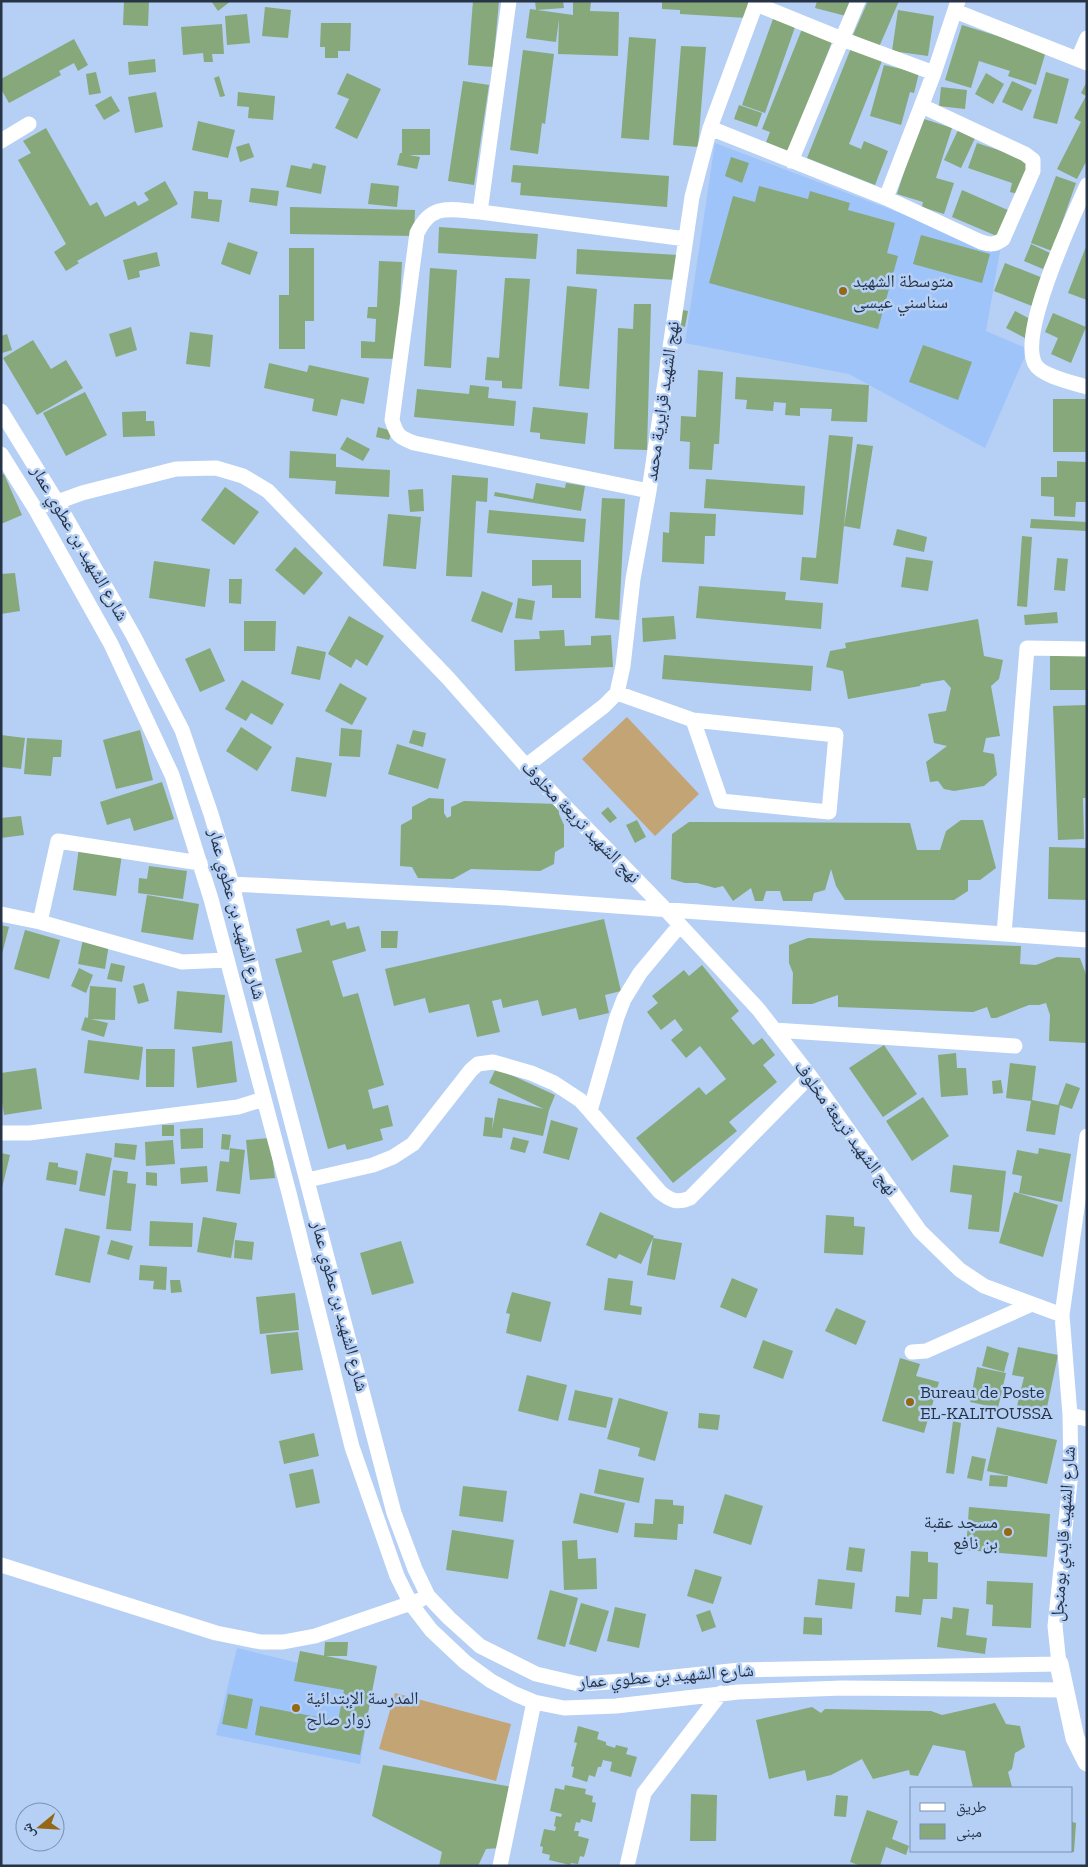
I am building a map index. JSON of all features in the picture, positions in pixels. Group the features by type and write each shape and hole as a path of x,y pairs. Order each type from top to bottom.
{"street":[{"path":"480,212 509,1"},
{"path":"791,161 858,1"},
{"path":"756,2 842,39 934,74"},
{"name":"نهج الشهيد قرايرية محمد","path":"618,693 633,579 649,491 692,197 710,128 756,2"},
{"path":"886,198 934,74 956,6 1082,61 1087,38"},
{"path":"710,128 886,198 981,242 994,245 1003,239 1033,171 1034,165 1030,157 922,106"},
{"path":"1,140 29,124"},
{"path":"1087,185 1053,262 1036,318 1032,348 1033,360 1038,368 1067,381 1087,387"},
{"path":"649,491 414,443 400,438 395,431 392,420 417,232 425,218 434,212 446,210 480,212 686,239"},
{"name":"شارع الشهيد بن عطوي عمار","path":"1,411 57,502 133,635 182,730 211,814 232,884 257,990 394,1513 415,1569 428,1596 448,1618 480,1646 536,1674 579,1684 655,1679 740,1670 1059,1664"},
{"name":"شارع الشهيد بن عطوي عمار","path":"1,454 5,468 36,510 111,644 172,775 212,899 352,1446 397,1576 411,1604 430,1630 465,1662 499,1685 534,1702 564,1708 616,1706 721,1694 842,1688 1064,1690"},
{"name":"نهج الشهيد تريعة مخلوف","path":"36,510 113,484 176,469 216,468 243,476 268,491 448,678 526,766 666,910 759,1010 810,1076 920,1231 960,1270 984,1286 1062,1315"},
{"path":"1004,934 1027,648 1087,648"},
{"path":"526,766 618,693 693,720 836,735 828,812 721,800 693,720"},
{"path":"40,922 58,841 200,863"},
{"path":"232,884 506,898 1087,940"},
{"path":"1,914 40,922 182,962 227,960"},
{"path":"590,1111 624,999 640,973 680,925"},
{"path":"774,1030 1015,1046"},
{"path":"308,1180 373,1165 393,1157 413,1144 471,1070 478,1064 492,1062 531,1073 554,1083 580,1100 660,1192 668,1199 682,1202 690,1198 810,1076"},
{"path":"1,1133 29,1132 238,1107 264,1099"},
{"name":"شارع الشهيد قايدي بومنجل","path":"1059,1664 1055,1626 1071,1472 1070,1415 1062,1315 1087,1136"},
{"path":"912,1352 926,1351 1032,1304"},
{"path":"1070,1415 1087,1419"},
{"path":"1,1565 200,1628 261,1642 284,1642 314,1636 411,1604 428,1596"},
{"path":"1059,1664 1075,1738 1087,1762"},
{"path":"627,1866 644,1793 721,1694"},
{"path":"500,1866 534,1702"}],"shaded area":[{"name":"متوسطة الشهيد سناسني عيسى","path":"715,143 1000,251 986,331 1028,349 985,448 849,374 685,343"},
{"path":"627,717 699,794 655,836 582,759"},
{"name":"المدرسة الإبتدائية زوار صالح","path":"237,1648 373,1681 360,1764 216,1735"},
{"path":"395,1693 511,1724 496,1781 379,1749"}],"building":[{"path":"124,1 149,1 148,26 123,25"},
{"path":"211,1 231,1 218,11"},
{"path":"473,1 499,1 493,67 468,65"},
{"path":"535,1 563,1 564,8 536,10"},
{"path":"573,1 591,1 590,11 619,12 618,56 558,54 559,19 556,42 526,38 530,9 573,15"},
{"path":"662,1 748,1 747,18 680,14 680,10 662,9"},
{"path":"817,1 850,1 846,16 815,8"},
{"path":"868,1 899,1 879,47 853,35"},
{"path":"265,7 291,10 288,38 262,36"},
{"path":"898,10 934,16 928,56 892,51"},
{"path":"247,14 250,43 227,45 225,16"},
{"path":"773,19 795,27 765,113 742,105"},
{"path":"321,23 351,23 350,51 338,51 338,58 325,58 325,47 320,47"},
{"path":"222,24 224,54 212,54 213,62 204,62 203,53 183,55 181,27"},
{"path":"962,25 1046,51 1036,85 1008,76 1010,71 979,61 971,88 945,80"},
{"path":"802,29 832,42 787,154 765,145 770,132 762,129"},
{"path":"629,37 656,39 649,140 621,138"},
{"path":"74,39 88,65 78,71 74,63 59,71 61,75 9,103 1,89 1,79"},
{"path":"681,46 706,47 698,147 673,145"},
{"path":"851,48 882,61 849,144 861,149 864,141 888,151 875,185 807,158"},
{"path":"523,50 554,54 545,124 542,123 538,154 510,150"},
{"path":"155,59 156,72 129,75 128,62"},
{"path":"884,65 919,73 914,93 910,92 901,125 870,116"},
{"path":"96,72 101,93 89,95 86,74"},
{"path":"1046,72 1069,79 1057,124 1033,118"},
{"path":"347,73 381,89 357,139 335,128 349,99 337,94"},
{"path":"986,73 1004,84 993,104 975,94"},
{"path":"219,76 225,96 220,97 214,78"},
{"path":"463,81 489,85 474,185 448,181"},
{"path":"1012,81 1032,90 1022,111 1002,102"},
{"path":"1087,81 1087,160 1077,179 1057,169 1081,122 1074,118 1086,96 1081,93"},
{"path":"941,87 967,90 965,109 939,106"},
{"path":"156,92 163,127 135,133 128,97"},
{"path":"238,92 275,96 273,120 248,118 249,107 237,106"},
{"path":"111,96 120,111 104,120 95,105"},
{"path":"739,105 762,113 757,127 734,119"},
{"path":"921,118 952,128 936,178 954,183 944,214 922,207 923,202 897,194"},
{"path":"198,121 235,130 228,158 192,150"},
{"path":"46,128 90,206 97,202 105,217 135,201 138,206 149,200 144,193 165,181 178,204 77,261 79,263 66,271 54,252 66,244 18,160 31,153 23,141"},
{"path":"959,128 976,136 961,168 944,160"},
{"path":"402,129 430,129 430,155 409,155 420,157 417,169 397,165 400,153 402,153"},
{"path":"249,143 254,157 240,162 236,147"},
{"path":"977,143 1029,160 1018,194 1010,192 1012,183 968,168"},
{"path":"731,157 749,163 742,183 725,176"},
{"path":"313,163 326,166 321,194 286,187 291,165 311,169"},
{"path":"513,165 669,176 667,207 520,195 521,183 511,182"},
{"path":"1056,176 1076,183 1052,251 1031,243"},
{"path":"371,183 399,186 397,207 368,204"},
{"path":"759,186 808,199 810,191 850,203 848,210 895,223 887,253 898,256 878,329 709,283 733,196 755,202"},
{"path":"251,188 279,191 277,206 249,202"},
{"path":"962,190 1010,211 999,237 952,217"},
{"path":"194,191 208,192 208,199 222,200 219,222 191,218"},
{"path":"290,207 415,210 414,236 290,234"},
{"path":"439,227 538,234 536,259 438,253"},
{"path":"921,235 990,254 982,283 913,264"},
{"path":"228,242 258,252 250,275 221,264"},
{"path":"1031,244 1050,253 1043,269 1024,261"},
{"path":"1087,244 1087,300 1068,293"},
{"path":"289,248 314,248 314,321 305,321 305,349 279,349 279,295 289,295"},
{"path":"577,249 678,255 677,280 576,274"},
{"path":"157,252 160,266 139,271 140,277 128,280 123,260"},
{"path":"379,261 402,262 397,359 361,358 361,341 375,342 376,319 367,318 368,307 377,307"},
{"path":"1005,263 1043,278 1032,306 994,291"},
{"path":"430,268 457,270 451,368 424,366"},
{"path":"505,278 530,279 522,389 502,388 502,381 485,380 487,357 499,358"},
{"path":"567,286 597,289 589,389 559,386"},
{"path":"634,304 651,304 647,450 614,449 618,328 633,329"},
{"path":"677,309 688,311 685,327 675,325"},
{"path":"1015,311 1034,321 1025,338 1006,328"},
{"path":"1053,313 1086,327 1071,363 1051,354 1058,338 1045,332"},
{"path":"131,327 137,350 116,357 109,334"},
{"path":"190,332 213,335 210,367 186,364"},
{"path":"7,334 12,350 2,353 1,336"},
{"path":"33,340 51,369 66,360 83,388 37,415 3,358"},
{"path":"923,345 972,362 958,400 909,382"},
{"path":"269,363 307,372 309,365 369,378 364,404 341,399 337,416 312,411 314,399 264,388"},
{"path":"698,370 723,372 719,444 714,444 712,470 689,469 690,442 680,441 681,416 696,417"},
{"path":"736,377 869,385 867,422 831,421 832,409 800,408 800,416 785,415 786,403 774,402 773,411 746,409 747,400 735,399"},
{"path":"470,385 489,387 488,398 516,401 514,426 414,417 417,389 469,394"},
{"path":"85,392 107,435 66,456 43,413"},
{"path":"1053,399 1087,399 1087,452 1053,452"},
{"path":"533,407 588,413 585,444 540,439 540,433 530,432"},
{"path":"146,411 146,421 154,421 155,436 123,437 122,412"},
{"path":"378,427 392,431 389,440 376,437"},
{"path":"829,435 853,437 838,584 800,580 802,557 816,558"},
{"path":"347,437 370,449 363,461 340,449"},
{"path":"857,444 873,446 860,529 844,526"},
{"path":"290,451 336,454 336,467 390,470 389,497 335,494 336,481 289,478"},
{"path":"1057,461 1087,462 1087,502 1076,502 1075,517 1054,516 1054,497 1041,496 1041,477 1057,477"},
{"path":"4,474 22,515 1,524 1,475"},
{"path":"452,475 488,478 487,502 476,501 472,577 446,576"},
{"path":"706,479 805,486 803,515 704,508"},
{"path":"536,483 565,488 566,483 585,486 581,511 494,496 495,492 533,499"},
{"path":"225,487 259,512 234,545 201,520"},
{"path":"423,489 424,511 410,512 408,490"},
{"path":"602,498 625,499 619,620 595,618"},
{"path":"489,510 586,519 584,542 487,533"},
{"path":"670,512 716,514 715,536 705,536 704,564 662,562 663,532 669,533"},
{"path":"388,514 421,517 416,569 383,566"},
{"path":"1031,519 1087,522 1087,531 1030,528"},
{"path":"897,529 927,537 924,552 893,545"},
{"path":"1022,536 1032,537 1027,607 1017,606"},
{"path":"295,547 323,573 304,595 275,570"},
{"path":"906,557 933,561 928,591 901,587"},
{"path":"1057,558 1068,559 1065,591 1054,590"},
{"path":"532,560 581,560 581,598 552,598 552,585 532,586"},
{"path":"154,561 210,569 205,607 149,598"},
{"path":"15,573 20,611 1,614 1,574"},
{"path":"229,579 242,579 241,604 229,603"},
{"path":"699,586 786,592 785,600 823,603 821,629 696,618"},
{"path":"482,591 513,603 502,633 471,621"},
{"path":"518,598 535,601 532,620 515,618"},
{"path":"1057,612 1058,623 1025,625 1024,615"},
{"path":"349,616 384,636 367,666 356,659 351,668 328,654"},
{"path":"674,616 676,639 643,642 642,618"},
{"path":"978,619 984,656 1003,660 999,679 991,686 1000,736 986,738 983,752 994,754 997,775 984,786 954,791 944,789 938,781 930,782 926,762 947,746 934,743 928,714 946,711 951,688 944,680 848,699 843,671 826,667 830,651 846,648 845,643"},
{"path":"244,621 276,621 275,651 244,651"},
{"path":"564,630 565,646 591,645 591,636 611,635 613,667 515,671 514,640 540,639 539,631"},
{"path":"297,646 326,652 320,680 291,674"},
{"path":"210,648 225,681 200,692 185,659"},
{"path":"664,655 813,666 811,691 662,679"},
{"path":"1050,656 1087,656 1087,690 1050,690"},
{"path":"242,680 284,704 272,725 251,713 246,721 225,709"},
{"path":"340,683 367,698 352,725 325,711"},
{"path":"1087,705 1087,798 1083,798 1084,839 1058,840 1053,706"},
{"path":"241,727 272,747 257,771 226,751"},
{"path":"341,728 362,730 360,757 339,756"},
{"path":"140,730 153,780 116,789 103,740"},
{"path":"413,730 426,733 423,747 409,743"},
{"path":"1,735 25,738 21,769 1,767"},
{"path":"27,738 62,740 61,757 53,757 51,776 24,774"},
{"path":"397,744 446,759 438,789 388,774"},
{"path":"296,757 332,763 326,797 291,791"},
{"path":"162,782 174,819 134,831 130,818 107,825 100,802"},
{"path":"429,798 444,799 444,813 447,818 451,816 451,807 464,801 559,804 559,814 564,825 564,847 555,852 554,864 540,871 471,869 453,879 418,878 412,867 400,866 401,825 412,819 412,807"},
{"path":"608,807 617,818 610,823 601,813"},
{"path":"21,816 24,835 1,838 1,818"},
{"path":"637,820 646,837 635,843 626,825"},
{"path":"961,820 983,820 996,868 980,880 968,880 968,891 954,900 845,900 836,886 831,869 825,890 814,893 812,901 783,901 780,891 766,891 763,901 755,901 751,888 733,901 723,886 715,888 671,879 672,834 689,822 910,823 917,850 940,850 946,831"},
{"path":"1049,847 1087,848 1087,900 1048,899"},
{"path":"79,848 122,854 116,896 73,890"},
{"path":"149,866 187,871 183,899 138,893 139,878 147,879"},
{"path":"147,895 199,904 193,940 141,932"},
{"path":"604,919 621,991 605,995 609,1013 579,1020 576,1008 542,1016 538,1000 503,1008 501,999 492,1001 500,1032 477,1037 469,1004 429,1013 425,998 394,1006 385,969"},
{"path":"329,920 331,926 345,922 347,929 359,926 366,951 332,961 343,997 358,993 384,1085 368,1090 373,1109 388,1105 393,1126 380,1129 383,1140 347,1150 345,1144 328,1149 275,959 302,952 296,929"},
{"path":"1,925 9,927 2,954 1,954"},
{"path":"25,930 60,940 49,979 14,969"},
{"path":"381,931 398,931 397,948 381,948"},
{"path":"808,938 1021,946 1020,964 1036,965 1057,957 1080,958 1087,977 1087,1043 1049,1041 1050,1015 1046,1003 1029,1005 996,1018 991,1018 987,1007 973,1012 838,1007 838,995 812,1004 792,1004 793,973 789,963 789,945"},
{"path":"83,939 109,944 105,969 78,964"},
{"path":"111,963 125,966 122,982 107,979"},
{"path":"702,965 739,1011 731,1018 753,1045 762,1038 775,1055 763,1065 777,1082 729,1122 737,1131 673,1183 636,1138 699,1087 706,1095 726,1079 700,1046 686,1058 671,1040 683,1030 675,1019 661,1030 647,1012 658,1003 652,996 684,970 689,976"},
{"path":"79,968 93,975 86,993 71,986"},
{"path":"144,983 149,1001 138,1004 133,986"},
{"path":"90,986 116,988 115,1020 91,1019 108,1023 104,1037 81,1030 85,1017 88,1018"},
{"path":"177,991 225,995 222,1033 174,1029"},
{"path":"88,1040 143,1047 139,1080 84,1073"},
{"path":"232,1041 237,1082 197,1088 192,1047"},
{"path":"884,1045 917,1094 883,1117 849,1068"},
{"path":"146,1049 175,1049 174,1087 146,1087"},
{"path":"956,1053 957,1068 966,1068 968,1095 941,1097 938,1055"},
{"path":"1010,1063 1036,1066 1032,1100 1058,1105 1066,1083 1080,1088 1072,1109 1060,1105 1055,1135 1026,1131 1031,1101 1006,1098"},
{"path":"36,1068 42,1109 4,1115 1,1095 1,1073"},
{"path":"496,1068 555,1095 549,1110 543,1136 503,1128 502,1138 483,1136 485,1117 493,1118 492,1130 498,1098 544,1109 489,1083"},
{"path":"1001,1080 1003,1093 993,1094 992,1081"},
{"path":"923,1097 949,1136 912,1161 886,1121"},
{"path":"551,1120 578,1128 569,1160 543,1153"},
{"path":"162,1125 174,1125 174,1136 162,1136"},
{"path":"203,1128 203,1148 181,1149 180,1129"},
{"path":"222,1134 231,1135 229,1150 221,1149"},
{"path":"513,1137 529,1141 525,1153 510,1149"},
{"path":"270,1138 275,1178 250,1180 246,1140"},
{"path":"173,1140 175,1164 146,1166 145,1142"},
{"path":"115,1143 137,1145 135,1160 114,1157"},
{"path":"230,1148 245,1150 240,1194 216,1191 220,1161 229,1162"},
{"path":"1039,1148 1071,1154 1062,1202 1019,1193 1022,1176 1012,1174 1017,1150 1038,1154"},
{"path":"1,1153 10,1155 2,1188 1,1188"},
{"path":"86,1153 112,1158 105,1196 79,1191"},
{"path":"49,1162 58,1163 58,1167 78,1171 76,1185 46,1180"},
{"path":"953,1165 1006,1171 999,1232 968,1229 972,1195 950,1192"},
{"path":"207,1166 208,1182 181,1184 180,1168"},
{"path":"113,1170 128,1172 127,1183 136,1184 131,1231 106,1229"},
{"path":"146,1172 157,1173 157,1186 146,1185"},
{"path":"1014,1192 1058,1205 1043,1257 999,1243"},
{"path":"600,1212 654,1236 641,1264 619,1254 616,1259 586,1245"},
{"path":"826,1215 854,1217 854,1226 865,1227 863,1255 824,1253"},
{"path":"203,1217 237,1223 231,1258 197,1252"},
{"path":"150,1221 193,1223 192,1247 149,1246"},
{"path":"65,1228 100,1236 90,1283 55,1275"},
{"path":"653,1238 682,1243 675,1280 647,1275"},
{"path":"111,1240 133,1246 129,1260 107,1254"},
{"path":"235,1240 254,1242 252,1260 234,1258"},
{"path":"401,1241 414,1283 372,1295 360,1253"},
{"path":"140,1265 167,1267 166,1290 153,1289 154,1281 139,1280"},
{"path":"608,1278 633,1281 630,1305 642,1307 641,1315 604,1310"},
{"path":"732,1278 758,1289 746,1318 720,1307"},
{"path":"170,1280 180,1280 182,1292 171,1293"},
{"path":"512,1292 551,1302 541,1342 506,1333 510,1314 506,1313"},
{"path":"295,1293 299,1330 260,1334 256,1297"},
{"path":"836,1308 866,1321 856,1345 825,1331"},
{"path":"298,1332 303,1370 271,1374 266,1335"},
{"path":"763,1340 793,1351 783,1379 753,1368"},
{"path":"987,1346 1009,1353 1004,1372 982,1366"},
{"path":"1018,1347 1058,1355 1046,1412 1017,1406 1024,1377 1012,1375"},
{"name":"Bureau de Poste EL-KALITOUSSA","path":"900,1358 920,1364 916,1376 939,1382 924,1433 882,1421"},
{"path":"977,1367 1006,1373 998,1408 970,1402"},
{"path":"527,1375 567,1385 558,1421 518,1411"},
{"path":"575,1390 613,1398 606,1428 568,1420"},
{"path":"619,1398 668,1412 655,1461 638,1456 640,1448 607,1439"},
{"path":"699,1413 720,1415 718,1430 698,1428"},
{"path":"953,1421 961,1423 954,1474 946,1473"},
{"path":"997,1427 1057,1440 1047,1484 987,1471"},
{"path":"314,1433 319,1456 284,1464 279,1441"},
{"path":"972,1456 986,1459 982,1481 967,1478"},
{"path":"313,1469 320,1503 296,1508 289,1474"},
{"path":"599,1469 644,1478 639,1503 594,1493"},
{"path":"990,1475 1008,1476 1007,1487 989,1486"},
{"path":"463,1486 507,1491 503,1522 459,1516"},
{"path":"580,1493 625,1503 618,1533 573,1523"},
{"path":"725,1494 763,1506 751,1545 713,1533"},
{"path":"655,1499 673,1500 673,1505 684,1506 683,1524 678,1524 677,1540 634,1537 635,1523 653,1524"},
{"name":"مسجد عقبة بن نافع","path":"969,1507 1050,1514 1047,1557 966,1550"},
{"path":"452,1530 514,1540 508,1579 446,1570"},
{"path":"577,1540 578,1559 596,1558 597,1589 564,1590 562,1541"},
{"path":"849,1547 865,1549 862,1572 846,1570"},
{"path":"911,1551 928,1552 928,1562 938,1563 937,1599 923,1599 921,1615 895,1612 896,1596 909,1597"},
{"path":"695,1569 722,1577 713,1604 687,1596"},
{"path":"818,1579 855,1583 852,1609 815,1605"},
{"path":"987,1581 1033,1583 1031,1628 992,1626 993,1605 986,1604"},
{"path":"550,1590 578,1598 565,1647 537,1639"},
{"path":"581,1603 609,1611 596,1652 569,1644"},
{"path":"615,1607 646,1614 639,1648 607,1641"},
{"path":"953,1607 969,1609 966,1635 987,1638 985,1654 937,1647 941,1617 952,1619"},
{"path":"710,1610 716,1627 702,1632 696,1615"},
{"path":"804,1617 822,1618 822,1635 803,1634"},
{"path":"325,1642 348,1642 347,1656 324,1656"},
{"path":"300,1651 377,1666 360,1755 255,1735 260,1706 338,1721 344,1690 294,1681"},
{"path":"228,1694 253,1699 247,1729 222,1724"},
{"path":"995,1703 1006,1724 1020,1726 1025,1747 1015,1753 1012,1769 1008,1772 1012,1787 973,1787 965,1751 933,1745 918,1776 910,1775 909,1770 873,1779 862,1759 831,1775 807,1781 805,1770 769,1779 756,1720 812,1707 821,1713 825,1709 931,1711 942,1715"},
{"path":"578,1726 599,1732 597,1739 606,1742 606,1745 615,1748 616,1745 628,1748 626,1754 637,1757 631,1777 610,1771 612,1762 603,1760 601,1767 598,1767 595,1777 589,1775 587,1782 572,1777 574,1767 571,1766 577,1743 574,1742"},
{"path":"383,1765 513,1787 500,1848 486,1849 478,1866 439,1866 442,1852 372,1816"},
{"path":"565,1785 586,1789 585,1794 593,1796 592,1802 596,1803 592,1822 581,1819 580,1823 576,1822 574,1831 579,1831 578,1836 589,1839 584,1857 580,1856 578,1864 571,1863 570,1865 549,1860 550,1855 542,1853 543,1847 540,1846 544,1829 555,1831 556,1816 561,1817 562,1814 550,1811 555,1788 564,1790"},
{"path":"691,1794 717,1795 716,1841 690,1841"},
{"path":"836,1795 848,1796 846,1817 834,1816"},
{"path":"867,1810 898,1821 892,1839 909,1846 906,1855 886,1847 880,1866 861,1866 850,1862"},
{"path":"1073,1822 1076,1823 1073,1852"}],"place":[{"name":"متوسطة الشهيد سناسني عيسى","path":"843,291"},
{"name":"Bureau de Poste EL-KALITOUSSA","path":"910,1402"},
{"name":"مسجد عقبة بن نافع","path":"1008,1532"},
{"name":"المدرسة الإبتدائية زوار صالح","path":"296,1708"}]}
